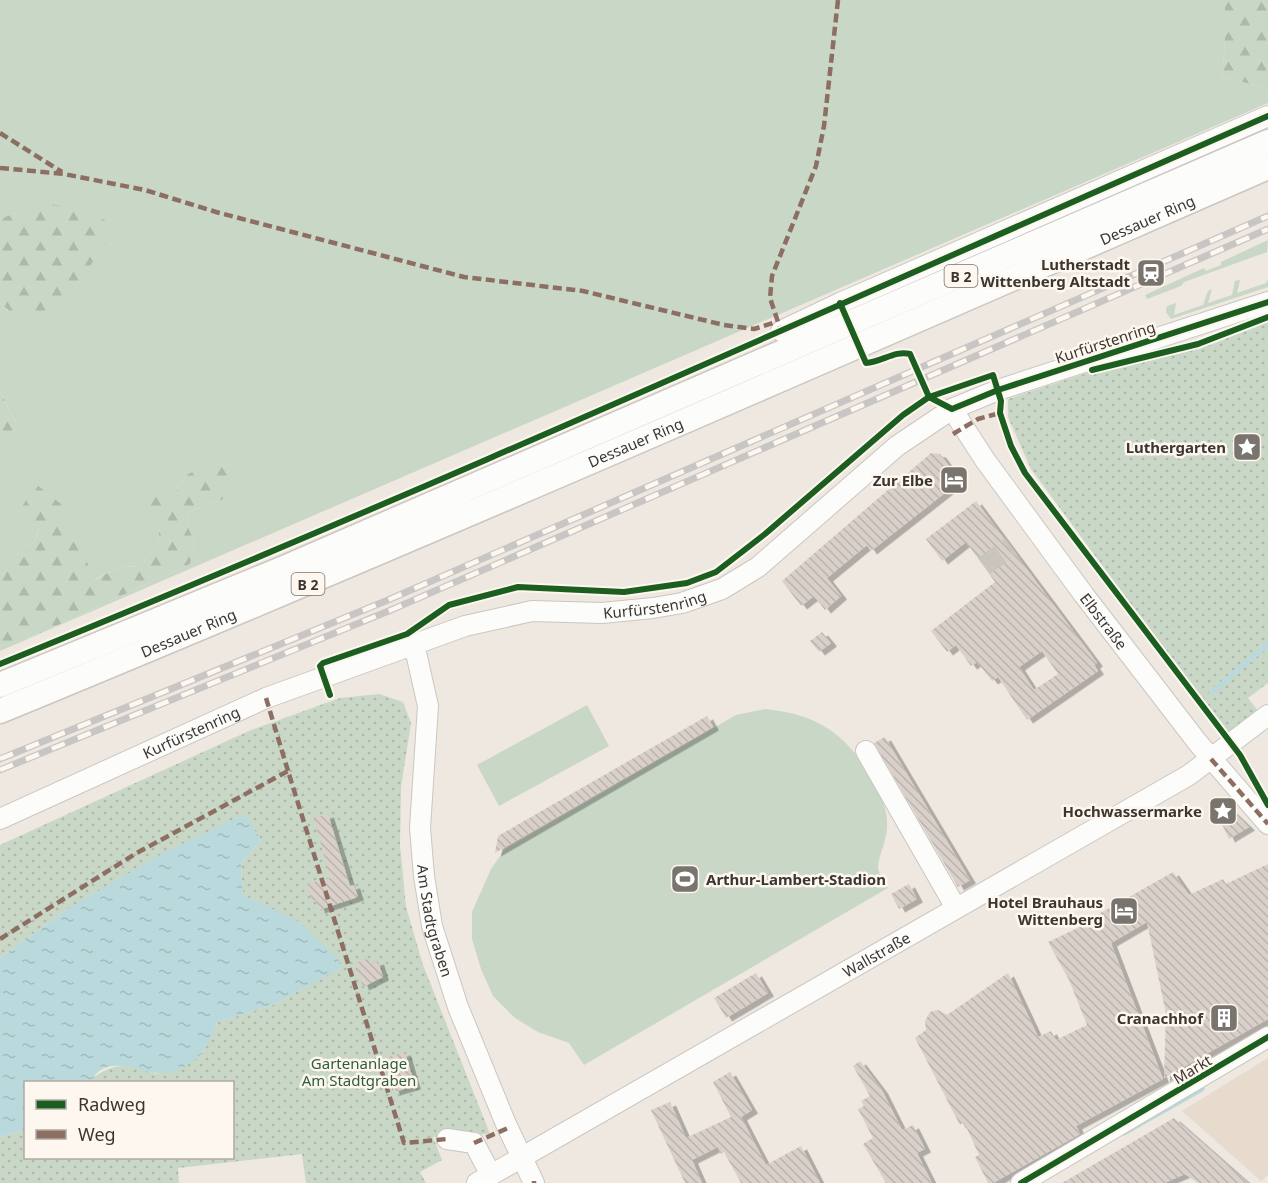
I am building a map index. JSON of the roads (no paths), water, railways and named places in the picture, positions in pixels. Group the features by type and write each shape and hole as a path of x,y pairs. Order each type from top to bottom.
{"main road":[{"name":"Dessauer Ring","path":"0,685 284,568 1268,142"},
{"name":"Dessauer Ring","path":"0,711 294,590 602,458 1268,167"}],"street":[{"path":"781,331 1268,116"},
{"name":"Kurfürstenring","path":"0,819 256,702 465,626 522,612 623,612 682,603 722,589 758,567 897,446 952,409 1019,383 1268,302"},
{"name":"Elbstraße","path":"952,409 1033,528 1211,759 1268,824"},
{"name":"Am Stadtgraben","path":"414,644 428,706 420,828 424,876 432,926 458,1007 534,1183"},
{"name":"Wallstraße","path":"484,1179 1189,775 1268,715"},
{"path":"866,752 956,908"},
{"name":"Markt","path":"1021,1183 1268,1037"},
{"path":"447,1139 474,1143 484,1179"}],"water":[{"path":"245,814 261,840 241,864 243,895 298,921 338,959 341,968 273,1005 218,1022 208,1044 199,1056 188,1065 174,1071 154,1073 111,1066 96,1074 92,1081 24,1081 24,1129 0,1137 0,958 66,910 163,853"}],"waterway":[{"path":"1211,693 1268,644"},
{"path":"1124,1133 1202,1089"}],"tunnel":[{"path":"984,566 1011,546"}],"railway":[{"path":"0,759 388,600 1268,216"},
{"path":"0,770 391,610 1268,229"}],"place":[{"name":"Lutherstadt Wittenberg Altstadt","path":"1151,273"},
{"name":"Luthergarten","path":"1247,447"},
{"name":"Zur Elbe","path":"954,480"},
{"name":"Hochwassermarke","path":"1223,811"},
{"name":"Arthur-Lambert-Stadion","path":"685,879"},
{"name":"Hotel Brauhaus Wittenberg","path":"1124,911"},
{"name":"Cranachhof","path":"1224,1018"}],"park label":[{"name":"Gartenanlage Am Stadtgraben","path":"359,1072"}]}
